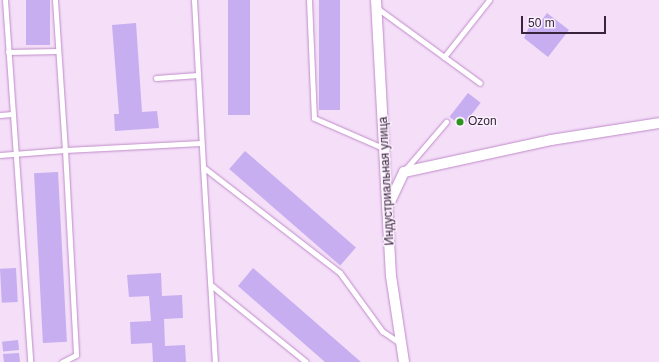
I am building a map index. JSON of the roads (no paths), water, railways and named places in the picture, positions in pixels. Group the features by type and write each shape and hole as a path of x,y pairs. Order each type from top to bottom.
{"street":[{"name":"Индустриальная улица","path":"376,4 386,150 391,276 404,362"},
{"path":"388,206 404,172 551,140 659,123"}],"lane":[{"path":"5,0 14,154 30,362"},
{"path":"55,0 76,355 71,360 62,362"},
{"path":"194,0 201,143 215,362"},
{"path":"309,0 314,118 386,150"},
{"path":"444,57 489,0"},
{"path":"376,4 480,83"},
{"path":"8,52 58,51"},
{"path":"156,78 198,76"},
{"path":"0,115 12,114"},
{"path":"404,172 446,122"},
{"path":"0,155 201,143"},
{"path":"203,167 340,273 382,330 402,346"},
{"path":"211,285 306,362"}],"place":[{"name":"Ozon","path":"460,122"}]}
